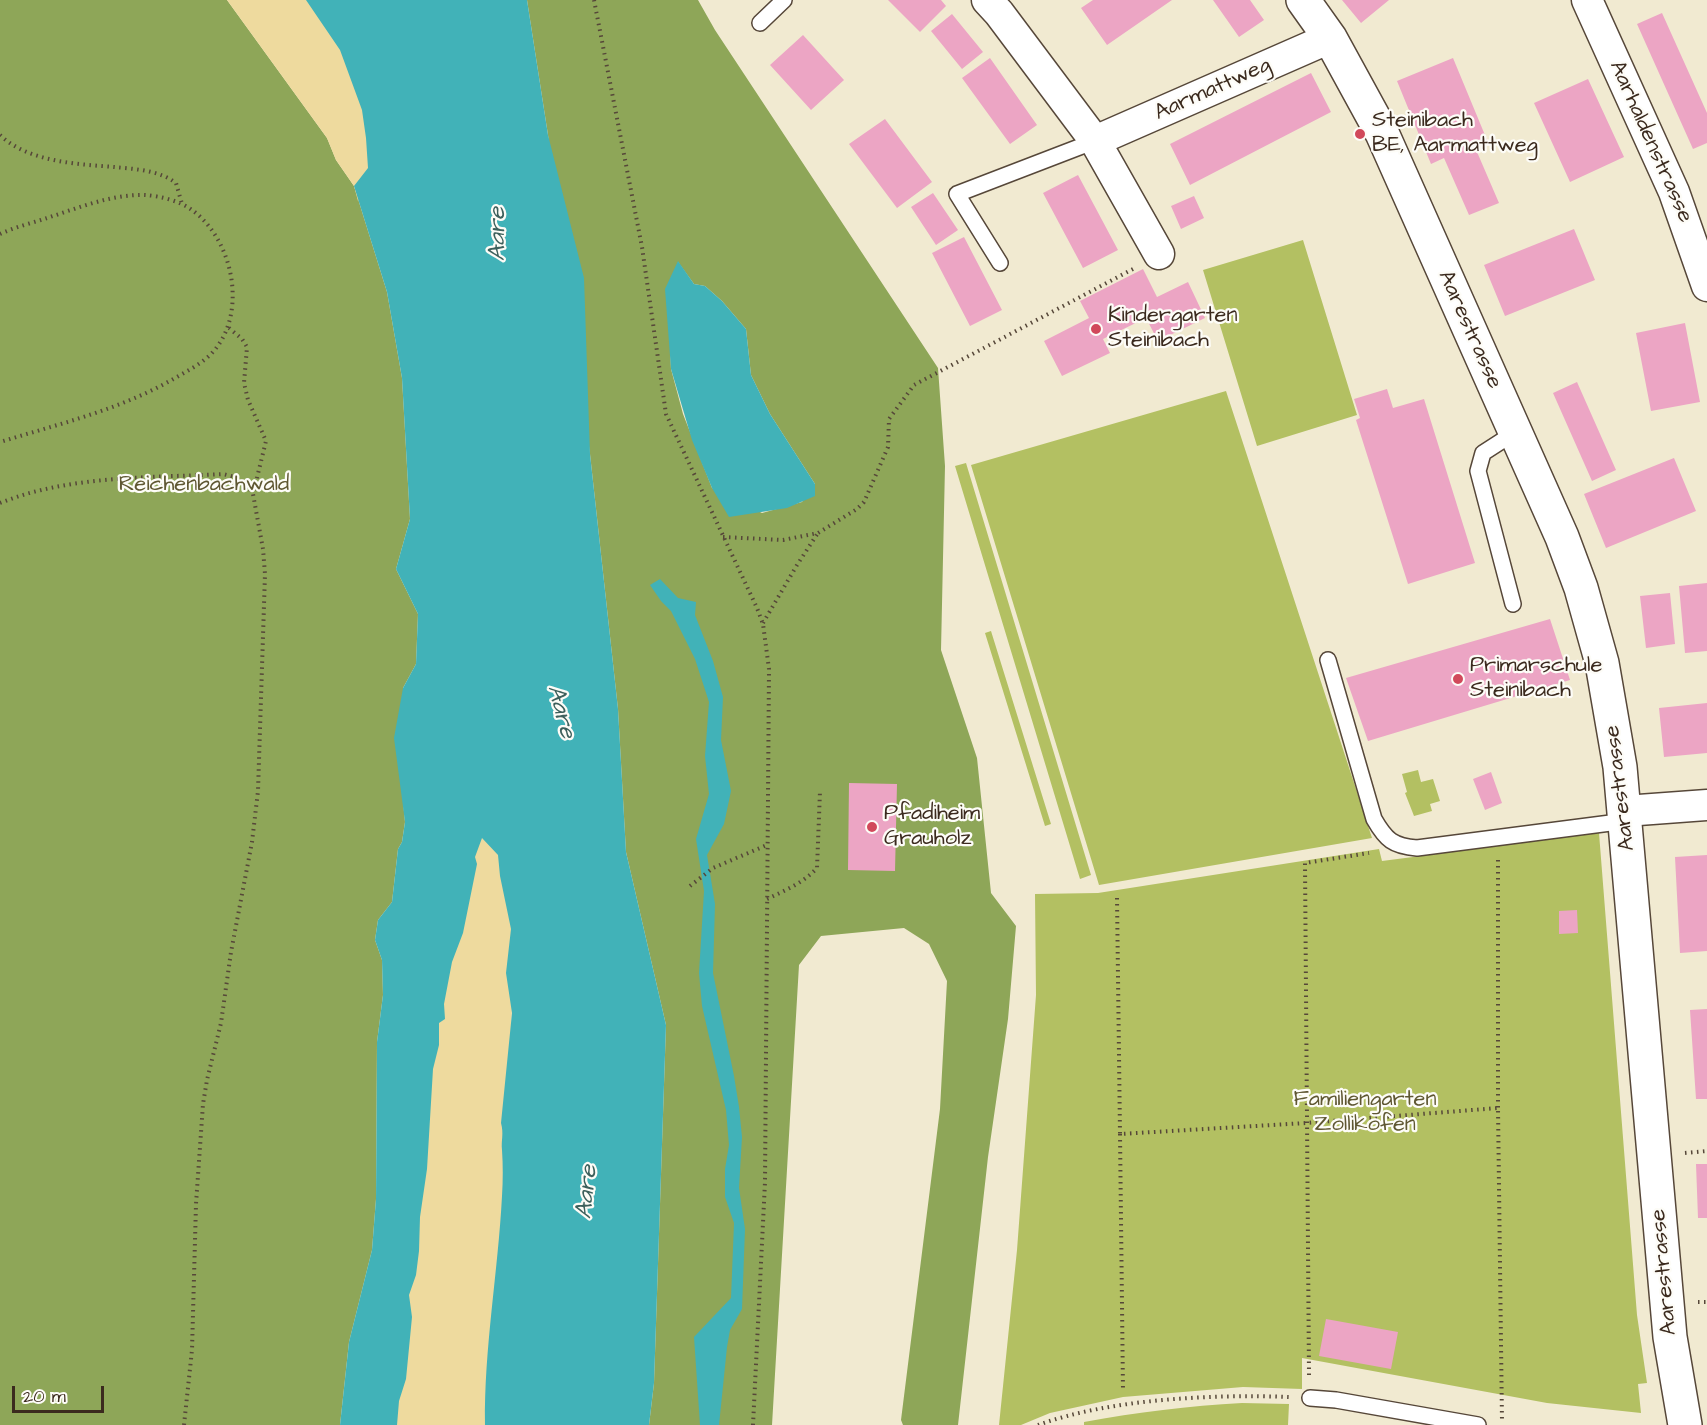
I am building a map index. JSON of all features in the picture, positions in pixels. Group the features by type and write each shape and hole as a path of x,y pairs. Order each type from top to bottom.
{"street":[{"path":"987,0 1095,141 1159,254"},
{"name":"Aarestrasse","path":"1303,0 1330,38 1382,133 1562,537 1581,588 1602,663 1626,816 1670,1337 1685,1425"},
{"name":"Aarhaldenstrasse","path":"1587,0 1674,192 1707,286"},
{"name":"Aarmattweg","path":"1095,141 1330,38"},
{"path":"1626,816 1707,805"}],"lane":[{"path":"760,23 784,0"},
{"path":"1000,263 957,194 1095,141"},
{"path":"1513,604 1478,471 1484,453 1514,433"},
{"path":"1328,660 1374,819 1388,840 1405,847 1417,848 1626,816"},
{"path":"1310,1398 1336,1400 1478,1425"}],"path":[{"path":"594,0 642,247 666,414 763,624 769,669 765,1182 753,1425"},
{"path":"0,135 9,144 52,159 129,169 166,177 176,183 182,204"},
{"path":"0,234 87,205 124,196 146,195 182,204 193,210 209,227 226,257 233,292 229,328 210,355 196,366 160,387 112,406 0,442"},
{"path":"723,537 783,540 818,533 857,509 864,502 888,447 889,419 914,386 1072,303 1159,254"},
{"path":"229,328 242,339 247,347 244,383 248,400 266,441 253,494"},
{"path":"0,503 79,482 224,474 239,478 253,494 265,574 258,791 252,842 231,951 221,1023 203,1104 196,1204 192,1350 184,1425"},
{"path":"763,624 796,565 818,533"},
{"path":"767,899 796,885 817,868 820,791"},
{"path":"690,886 708,871 767,844"},
{"path":"1038,1425 1095,1410 1137,1404 1242,1395 1310,1398 1305,863 1405,847"},
{"path":"1498,859 1502,1425"},
{"path":"1117,898 1123,1391"},
{"path":"1120,1134 1498,1108"}],"green space":[{"name":"Reichenbachwald","path":"0,0 227,0 327,138 336,160 354,186 387,292 402,378 410,519 396,569 418,614 416,664 403,688 405,822 402,842 398,849 392,902 378,920 375,940 382,960 383,995 377,1042 376,1199 372,1250 349,1342 340,1425 0,1425"},
{"path":"527,0 698,0 715,30 938,368 945,466 941,650 977,758 991,893 1016,926 1008,1019 988,1157 958,1425 903,1425 901,1420 940,1109 947,981 929,944 904,928 821,936 799,965 772,1425 649,1425 654,1383 666,1025 626,852 618,709 590,454 548,135","holes":["678,262 694,284 705,286 722,301 746,329 751,375 770,414 815,484 802,502 762,513 712,488 683,414 671,369 670,346"]},
{"path":"1303,240 1357,415 1257,446 1203,270"},
{"path":"1226,391 1372,838 1099,885 971,465"},
{"path":"966,463 1091,875 1080,879 955,466"},
{"path":"991,631 1051,824 1045,826 985,633"},
{"path":"1418,770 1421,782 1433,779 1440,801 1430,804 1432,811 1414,816 1405,793 1407,792 1402,774"},
{"name":"Familiengarten Zollikofen","path":"1599,833 1637,1315 1647,1383 1638,1384 1641,1413 1547,1403 1302,1358 1302,1389 1243,1387 1123,1397 1050,1413 1021,1425 999,1425 1017,1250 1036,995 1035,894 1098,893 1379,849 1382,861"},
{"path":"1242,1403 1289,1404 1288,1425 1084,1425 1084,1422 1143,1412"}],"sand":[{"path":"227,0 347,0 383,123 358,201 354,186 336,160 327,138"},
{"path":"478,826 517,857 498,1425 370,1425 411,1068"}],"water":[{"name":"Aare","path":"306,0 527,0 548,135 584,278 590,454 618,709 626,852 666,1025 654,1383 649,1425 485,1425 489,1339 502,1190 501,1123 512,1013 506,973 511,929 498,855 482,838 475,857 477,864 463,933 452,962 444,1004 445,1019 439,1023 439,1045 433,1069 427,1169 420,1217 419,1251 416,1275 409,1295 412,1317 406,1379 399,1401 397,1425 340,1425 349,1342 372,1250 376,1199 377,1042 383,995 382,960 375,940 378,920 392,902 398,849 402,842 405,822 394,738 403,688 416,664 418,614 396,569 410,519 402,378 387,292 354,186 368,168 362,110 340,50"},
{"path":"678,261 694,284 705,286 722,301 746,329 751,375 770,414 815,484 815,496 787,508 729,517 712,488 692,440 671,369 665,289"},
{"path":"660,579 678,598 696,602 695,615 713,661 723,697 721,740 731,791 724,824 707,855 715,904 713,973 739,1107 742,1137 739,1188 745,1229 742,1309 730,1330 719,1425 700,1425 694,1337 731,1298 734,1223 725,1197 725,1169 729,1145 726,1110 702,1006 699,973 704,891 696,839 709,794 705,756 709,702 695,659 671,611 650,585"}],"building":[{"path":"888,0 941,0 946,6 920,32"},
{"path":"1093,0 1172,0 1107,45 1081,8"},
{"path":"1213,0 1250,0 1264,20 1239,37"},
{"path":"1342,0 1389,0 1361,23"},
{"path":"1662,13 1707,113 1707,143 1693,149 1637,24"},
{"path":"952,14 983,52 962,69 931,31"},
{"path":"803,35 844,80 811,110 770,65"},
{"path":"990,58 1037,125 1010,144 962,78"},
{"path":"1453,58 1487,140 1474,145 1499,203 1469,215 1444,158 1431,164 1397,81"},
{"path":"1311,73 1331,112 1190,185 1170,144"},
{"path":"1588,79 1624,157 1570,182 1534,103"},
{"path":"885,119 932,182 897,208 849,144"},
{"path":"1078,175 1118,250 1083,268 1043,193"},
{"path":"933,193 958,230 936,245 911,207"},
{"path":"1194,196 1204,218 1181,229 1171,206"},
{"path":"1574,229 1595,280 1505,316 1484,265"},
{"path":"964,237 1002,310 970,326 932,253"},
{"name":"Kindergarten Steinibach","path":"1143,269 1157,297 1188,282 1205,318 1158,341 1146,318 1103,339 1110,353 1062,376 1044,341 1089,318 1080,301"},
{"path":"1685,323 1700,402 1651,411 1636,333"},
{"path":"1577,382 1616,470 1592,481 1553,393"},
{"path":"1387,389 1393,408 1424,399 1475,563 1408,584 1356,420 1360,418 1354,399"},
{"path":"1674,458 1696,511 1606,548 1584,494"},
{"path":"1707,583 1707,651 1685,653 1679,586"},
{"path":"1670,593 1675,644 1646,648 1640,596"},
{"name":"Primarschule Steinibach","path":"1550,619 1570,680 1368,741 1346,678"},
{"path":"1707,703 1707,753 1664,757 1659,708"},
{"path":"1491,772 1502,803 1485,810 1473,779"},
{"name":"Pfadiheim Grauholz","path":"849,783 897,784 895,871 848,870"},
{"path":"1707,855 1707,951 1680,953 1675,857"},
{"path":"1577,910 1578,933 1559,934 1559,911"},
{"path":"1707,1009 1707,1099 1696,1099 1690,1010"},
{"path":"1696,1164 1707,1164 1707,1218 1698,1218"},
{"path":"1326,1319 1398,1332 1391,1369 1319,1356"}],"place":[{"name":"Steinibach BE, Aarmattweg","path":"1360,134"},
{"name":"Kindergarten Steinibach","path":"1096,329"},
{"name":"Primarschule Steinibach","path":"1458,679"},
{"name":"Pfadiheim Grauholz","path":"872,827"}]}
